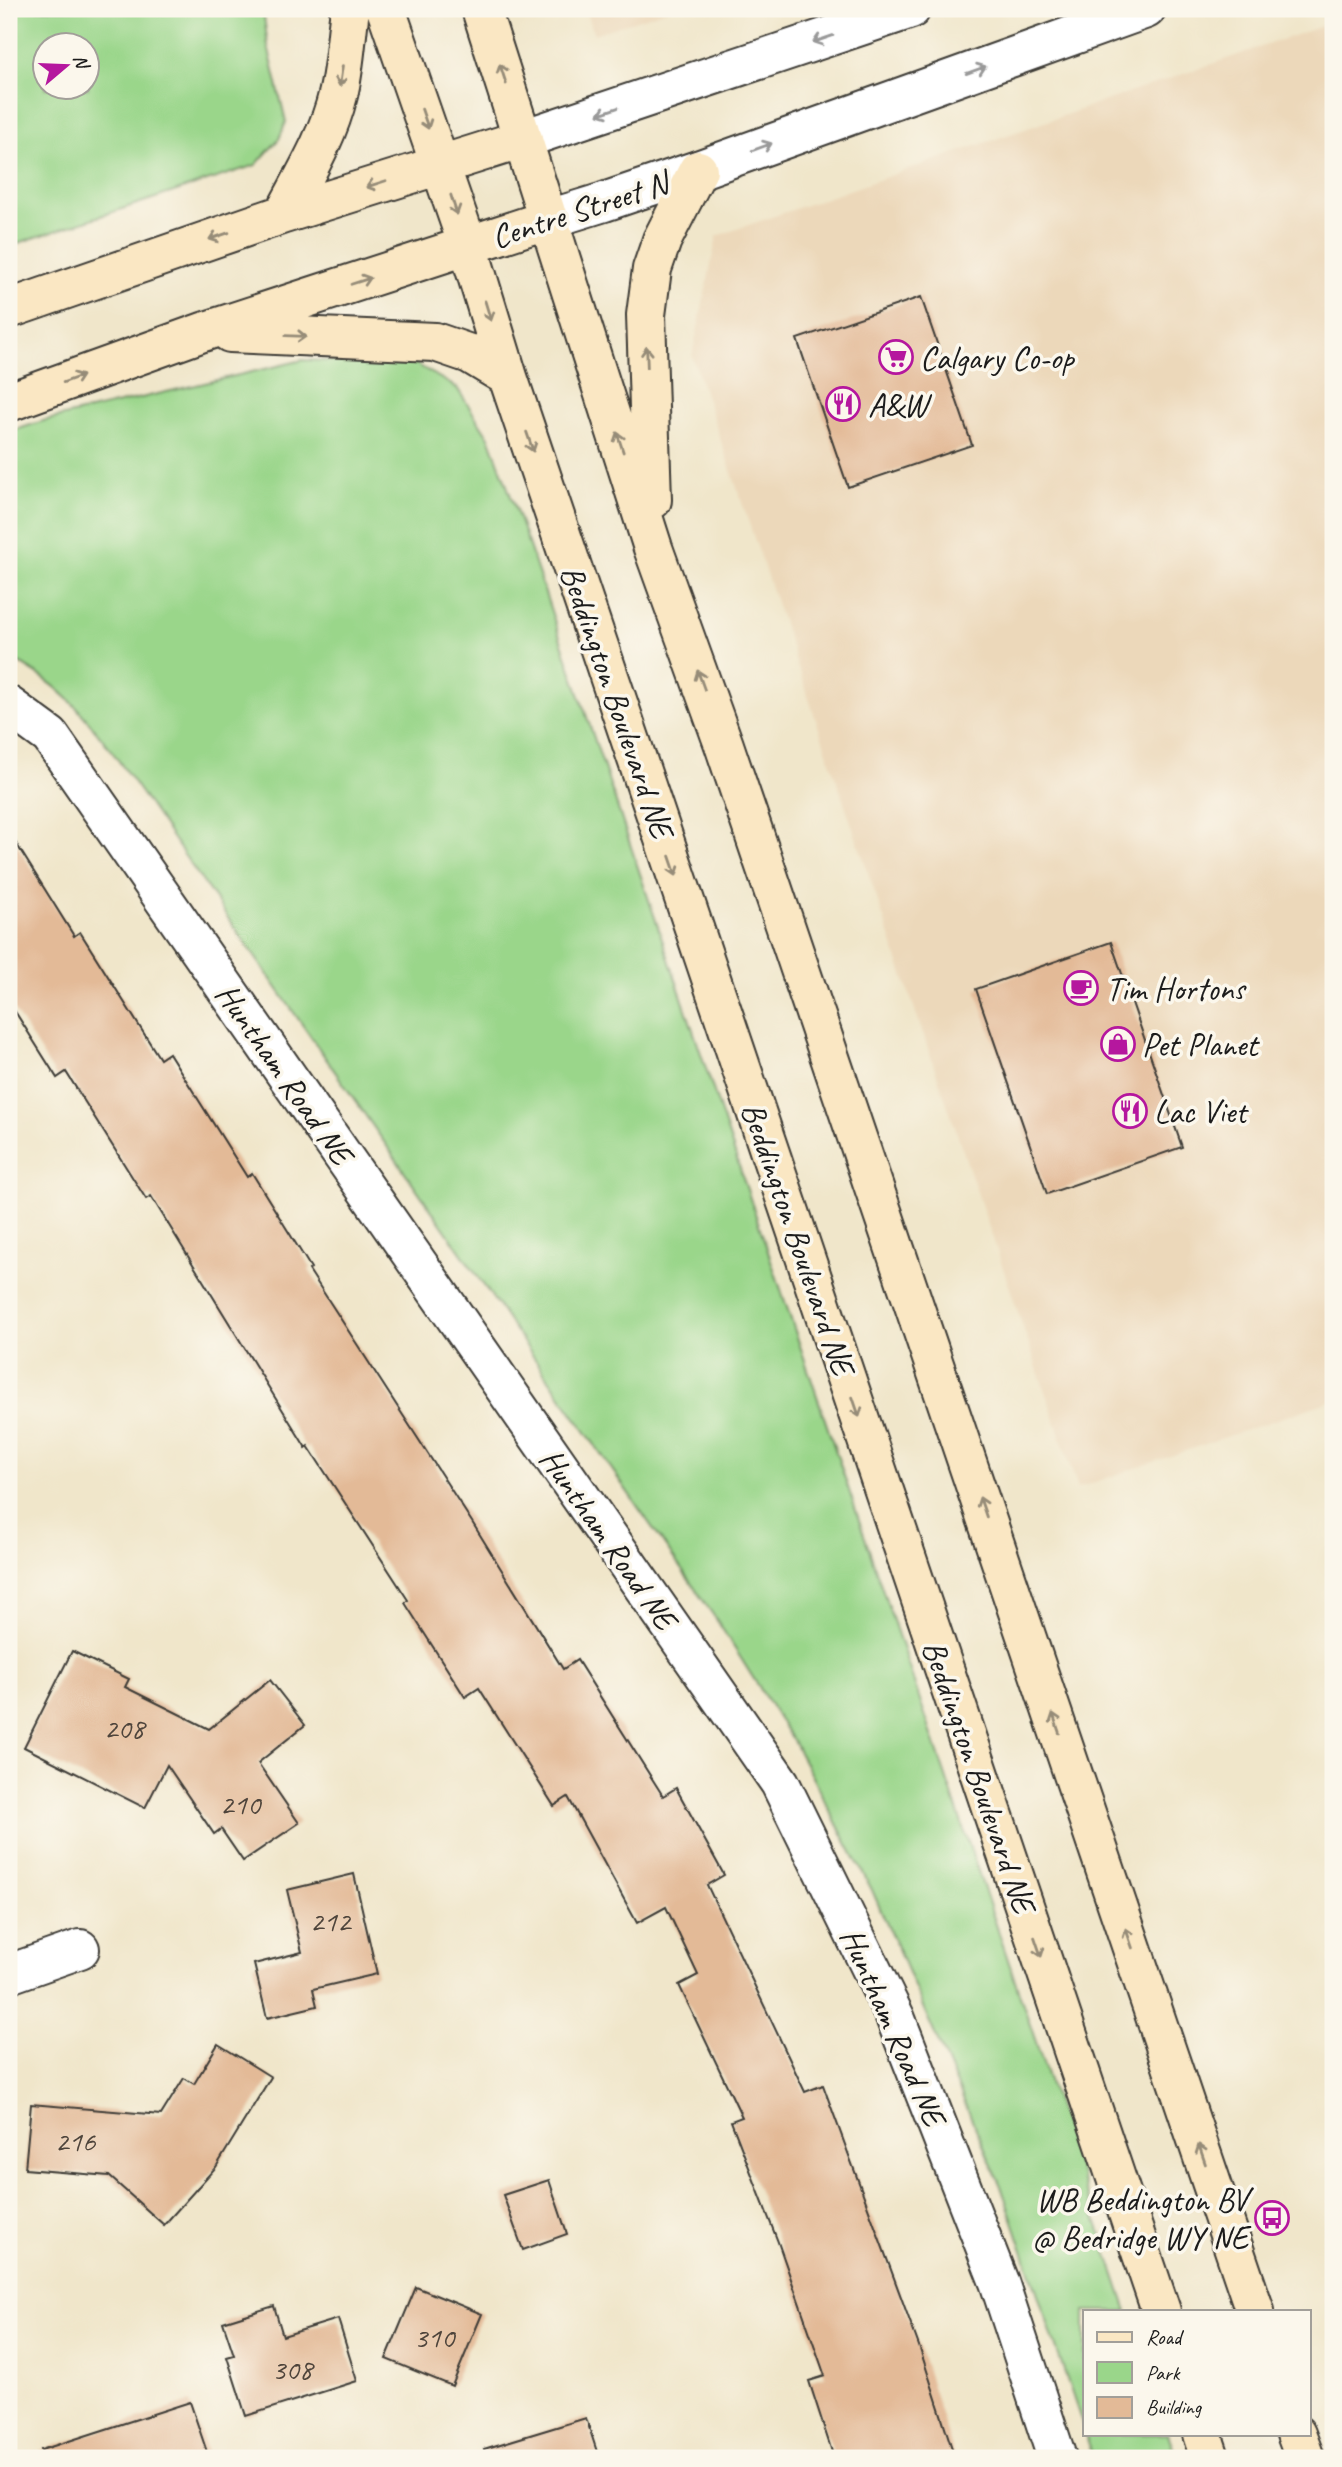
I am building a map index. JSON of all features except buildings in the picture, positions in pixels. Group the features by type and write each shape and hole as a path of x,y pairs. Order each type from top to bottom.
{"main road":[{"path":"284,214 317,151 339,94 350,9"},
{"name":"Beddington Boulevard NE","path":"386,9 441,164 508,377 1161,2310"},
{"path":"481,9 653,548 728,758 1255,2310"},
{"path":"9,309 284,214 523,139"},
{"path":"653,548 646,315 652,269 662,240 698,170"},
{"name":"Centre Street N","path":"9,402 203,332 549,219"},
{"path":"203,332 435,342 470,354 508,377"},
{"path":"1203,2436 1210,2458"},
{"path":"1297,2436 1305,2458"}],"street":[{"path":"523,139 911,9"},
{"name":"Centre Street N","path":"549,219 698,170 1146,9"},
{"name":"Huntham Road NE","path":"9,706 50,736 780,1783 895,2017 999,2282 1057,2458"},
{"path":"9,1974 80,1950"}],"shaded area":[{"path":"585,9 670,9 594,34"},
{"path":"1333,22 1333,1400 1078,1488 692,356 717,236"}],"green space":[{"path":"9,9 263,9 268,46 286,122 279,139 256,165 9,246"},
{"path":"303,360 416,364 457,388 490,439 528,543 1127,2310 1083,2310 1083,2426 1001,2186 872,1890 793,1741 716,1619 116,757 69,700 42,677 9,658 9,432 43,421"},
{"path":"1086,2436 1169,2436 1177,2458 1094,2458"}],"place":[{"name":"Calgary Co-op","path":"896,357"},
{"name":"A&W","path":"843,404"},
{"name":"Tim Hortons","path":"1081,988"},
{"name":"Pet Planet","path":"1118,1044"},
{"name":"Lac Viet","path":"1130,1111"},
{"name":"WB Beddington BV @ Bedridge WY NE","path":"1272,2218"}]}
